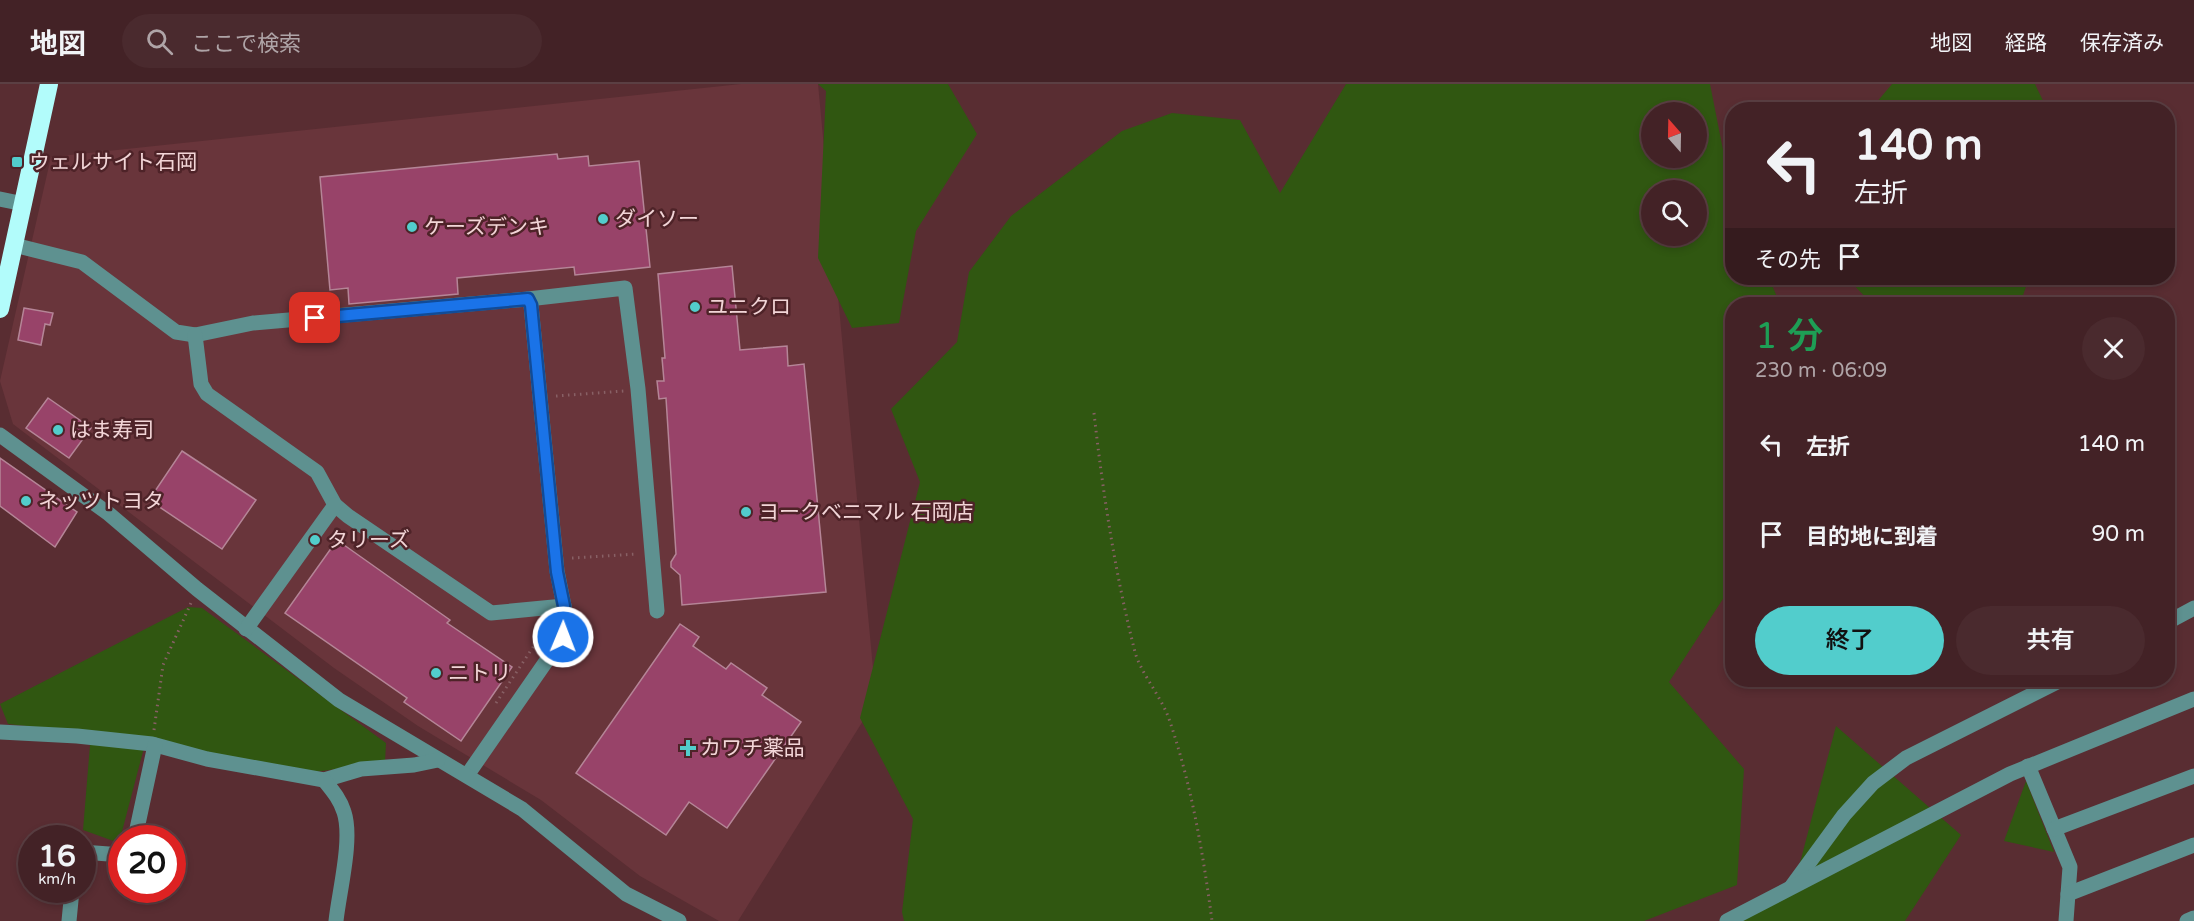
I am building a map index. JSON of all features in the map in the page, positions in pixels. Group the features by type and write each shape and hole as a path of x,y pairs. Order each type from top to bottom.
{"highway":[{"path":"0,309 49,84"}],"street":[{"path":"0,199 24,204"},
{"path":"14,245 82,262 176,332 195,335 254,322 528,299 625,288 638,389 657,611"},
{"path":"468,774 563,637 564,606 556,559 531,305 528,299"},
{"path":"195,335 201,384 207,394 317,472 335,505 491,613 564,606"},
{"path":"0,435 109,514 197,589 339,700 438,760 468,774 522,809 626,894 679,921"},
{"path":"246,628 335,505"},
{"path":"2175,618 2194,608"},
{"path":"1790,888 1844,815 1881,777 1906,759 2047,687"},
{"path":"1727,921 2028,766 2194,699"},
{"path":"0,732 77,736 153,745 207,759 324,780 362,769 414,765 438,760"},
{"path":"138,825 153,745"},
{"path":"2028,766 2070,867 2066,921"},
{"path":"2054,829 2194,776"},
{"path":"324,780 341,805 347,832 336,921"},
{"path":"2068,894 2194,846"},
{"path":"69,921 71,903"},
{"path":"2187,921 2194,918"}],"path":[{"path":"540,397 638,389"},
{"path":"1094,413 1106,520 1135,655 1158,692 1184,769 1192,798 1212,921"},
{"path":"556,559 652,554"},
{"path":"153,745 163,665 197,589"},
{"path":"492,710 548,625 547,608"}],"shaded area":[{"name":"ウェルサイト石岡","path":"741,84 818,84 876,700 738,921 719,921 640,876 541,800 418,726 334,668 13,424 0,381 51,157"}],"green space":[{"path":"818,84 948,84 977,134 916,231 899,323 852,328 818,258 826,91"},
{"path":"1346,84 1710,84 1725,160 1725,285 1772,285 1777,297 1725,297 1725,596 1669,682 1744,769 1737,885 1644,921 904,921 902,912 913,819 860,718 920,482 891,409 957,342 969,272 1011,216 1122,131 1172,113 1240,120 1280,193"},
{"path":"1892,84 2035,84 2044,102 1877,102"},
{"path":"1854,285 2027,285 2022,297 1865,297"},
{"path":"188,607 202,608 386,743 385,762 301,774 146,740 124,825 108,825 108,839 96,835 96,825 83,825 91,733 8,724 0,704"},
{"path":"1836,726 1961,835 1905,921 1727,921 1792,893"},
{"path":"2026,781 2054,852 2004,841"}],"building":[{"path":"557,154 558,159 588,156 589,166 639,161 650,267 575,275 574,267 457,278 458,294 349,304 348,288 330,290 320,177"},
{"name":"ヨークベニマル 石岡店","path":"732,266 740,350 787,346 788,366 804,364 826,592 682,605 680,575 671,567 676,554 666,398 659,399 657,381 664,381 662,358 665,358 658,274"},
{"path":"24,308 53,313 50,325 45,324 41,345 18,340"},
{"path":"48,398 91,428 69,458 26,428"},
{"path":"182,451 256,500 222,549 149,500"},
{"path":"0,458 77,512 55,547 0,506"},
{"path":"337,540 450,620 447,623 512,667 461,741 404,702 407,698 285,613"},
{"name":"カワチ薬品","path":"680,624 699,637 693,646 726,669 731,663 767,688 762,695 801,722 727,828 689,802 666,835 576,773"}],"place":[{"name":"ウェルサイト石岡","path":"17,162"},
{"name":"ダイソー","path":"603,219"},
{"name":"ケーズデンキ","path":"412,227"},
{"name":"ユニクロ","path":"695,307"},
{"name":"はま寿司","path":"58,430"},
{"name":"ネッツトヨタ","path":"26,501"},
{"name":"ヨークベニマル 石岡店","path":"746,512"},
{"name":"タリーズ","path":"315,540"},
{"name":"ニトリ","path":"436,673"},
{"name":"カワチ薬品","path":"688,748"}],"route":[{"path":"315,318 528,299 531,305 557,572 564,606 563,637"}]}
